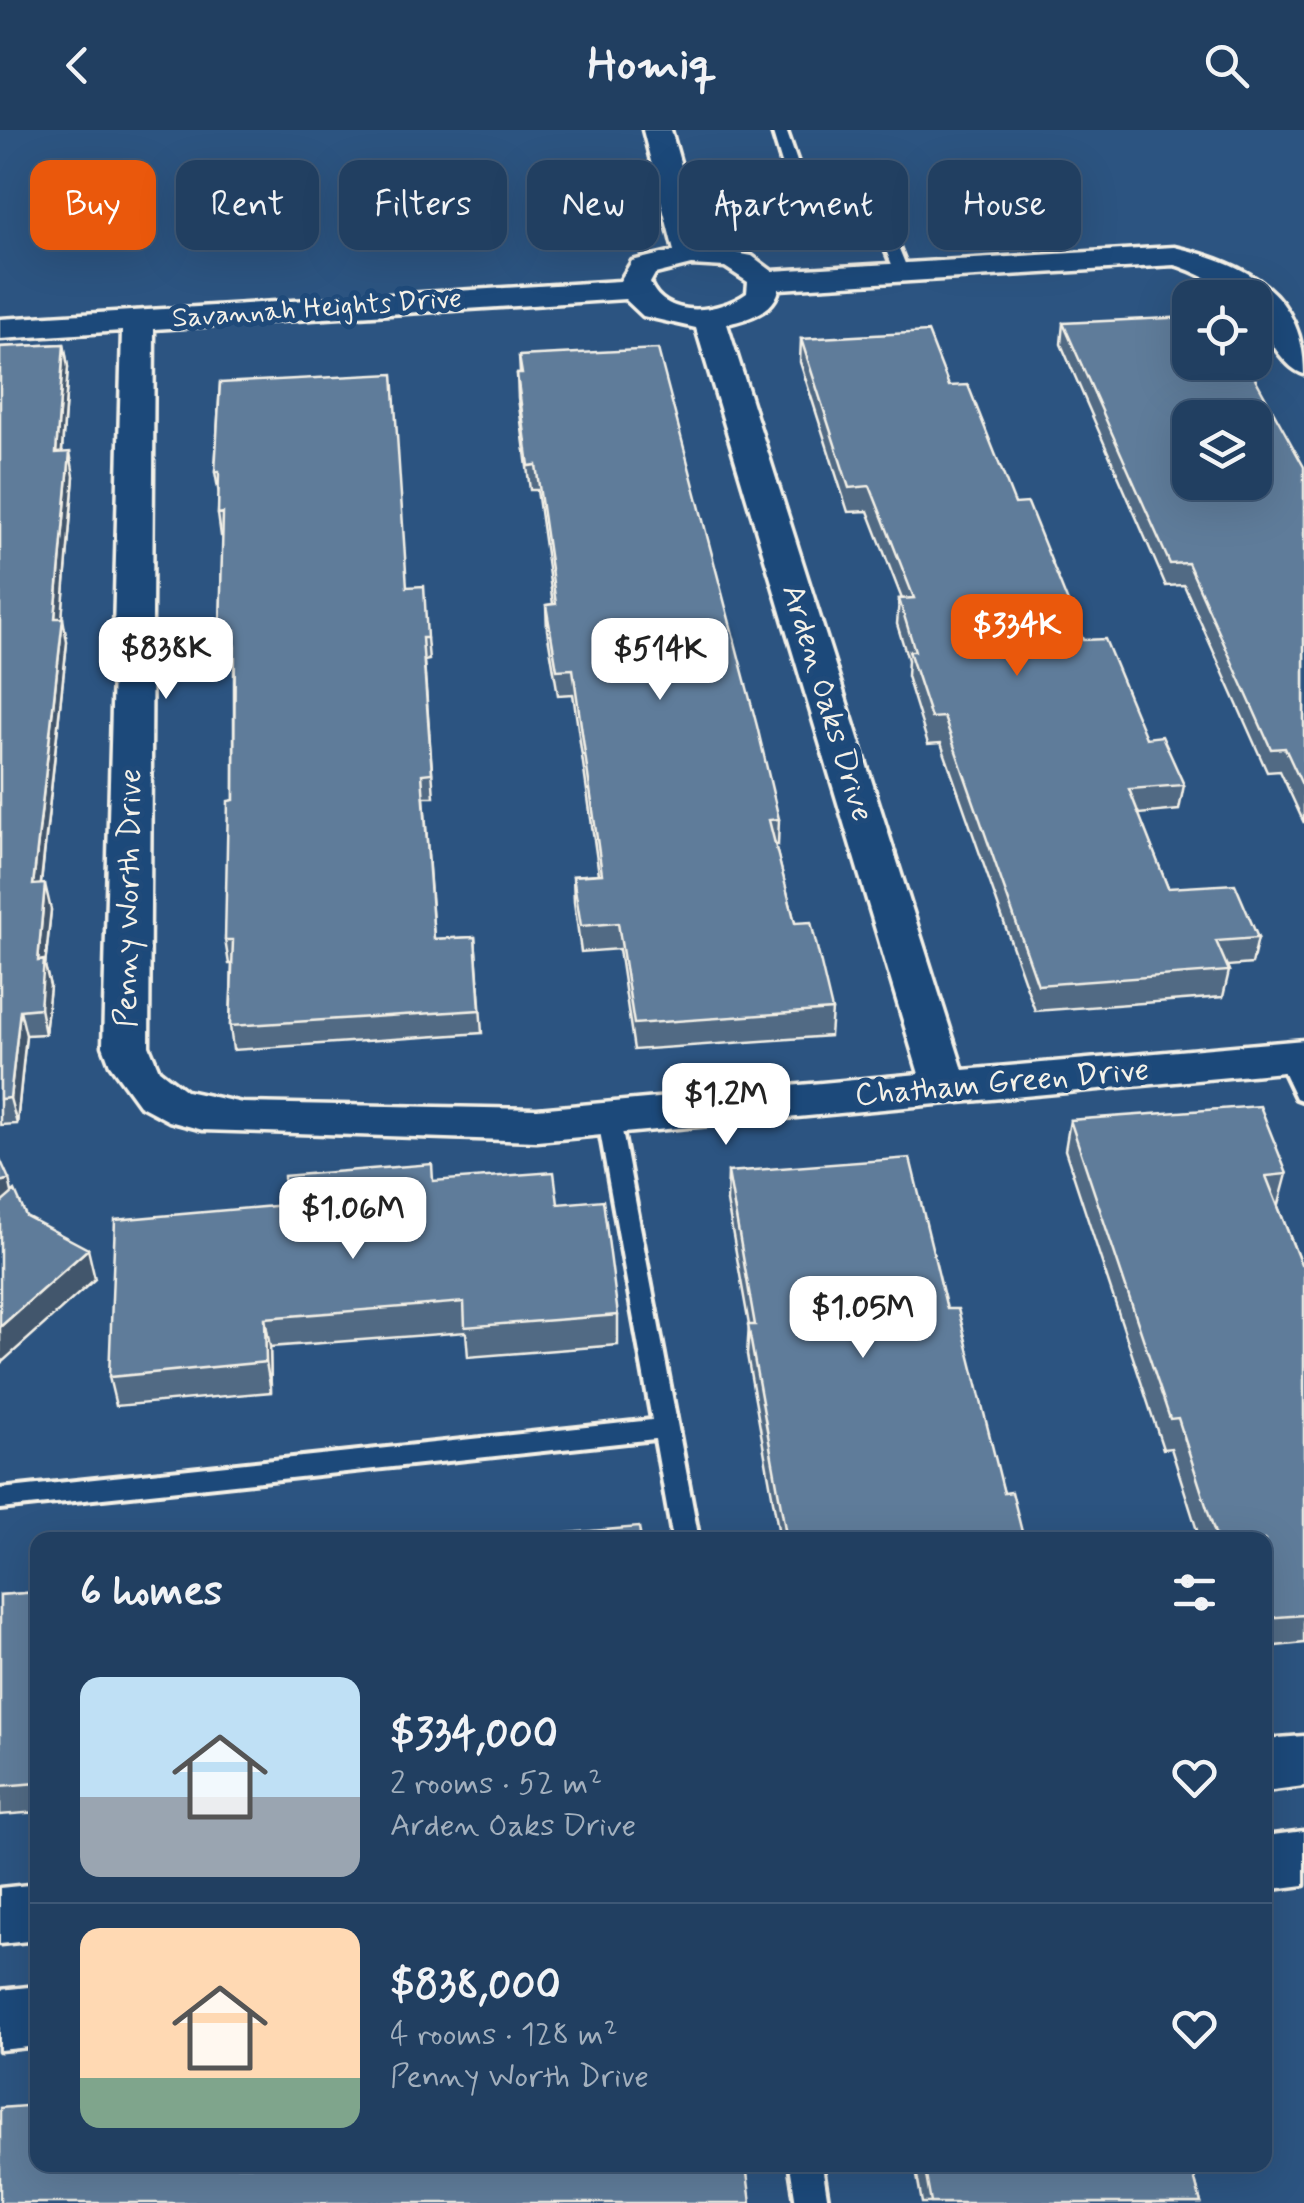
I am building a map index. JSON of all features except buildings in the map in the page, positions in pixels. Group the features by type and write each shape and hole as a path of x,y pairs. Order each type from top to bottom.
{"street":[{"path":"657,130 691,256"},
{"path":"764,281 1160,255 1214,265 1256,289 1304,364"},
{"path":"691,256 739,262 752,267 764,281 765,290 756,303 737,312 709,317 657,310 634,290 636,275 643,268 691,256"},
{"name":"Savannah Heights Drive","path":"0,329 634,290"},
{"name":"Arden Oaks Drive","path":"709,317 946,1088"},
{"name":"Penny Worth Drive","path":"138,320 126,1046 138,1077 164,1101"},
{"name":"Chatham Green Drive","path":"164,1101 195,1114 242,1120 453,1126 609,1120 946,1088 1298,1068"},
{"path":"1272,1765 1304,1761"},
{"path":"1272,1862 1304,1858"},
{"path":"0,1916 30,1913"},
{"path":"0,2020 30,2017"}],"lane":[{"path":"779,130 798,193 805,202 877,227 886,234 902,271"},
{"path":"609,1120 662,1429 684,1532"},
{"path":"0,1500 662,1429"},
{"path":"807,2172 812,2203"}]}
